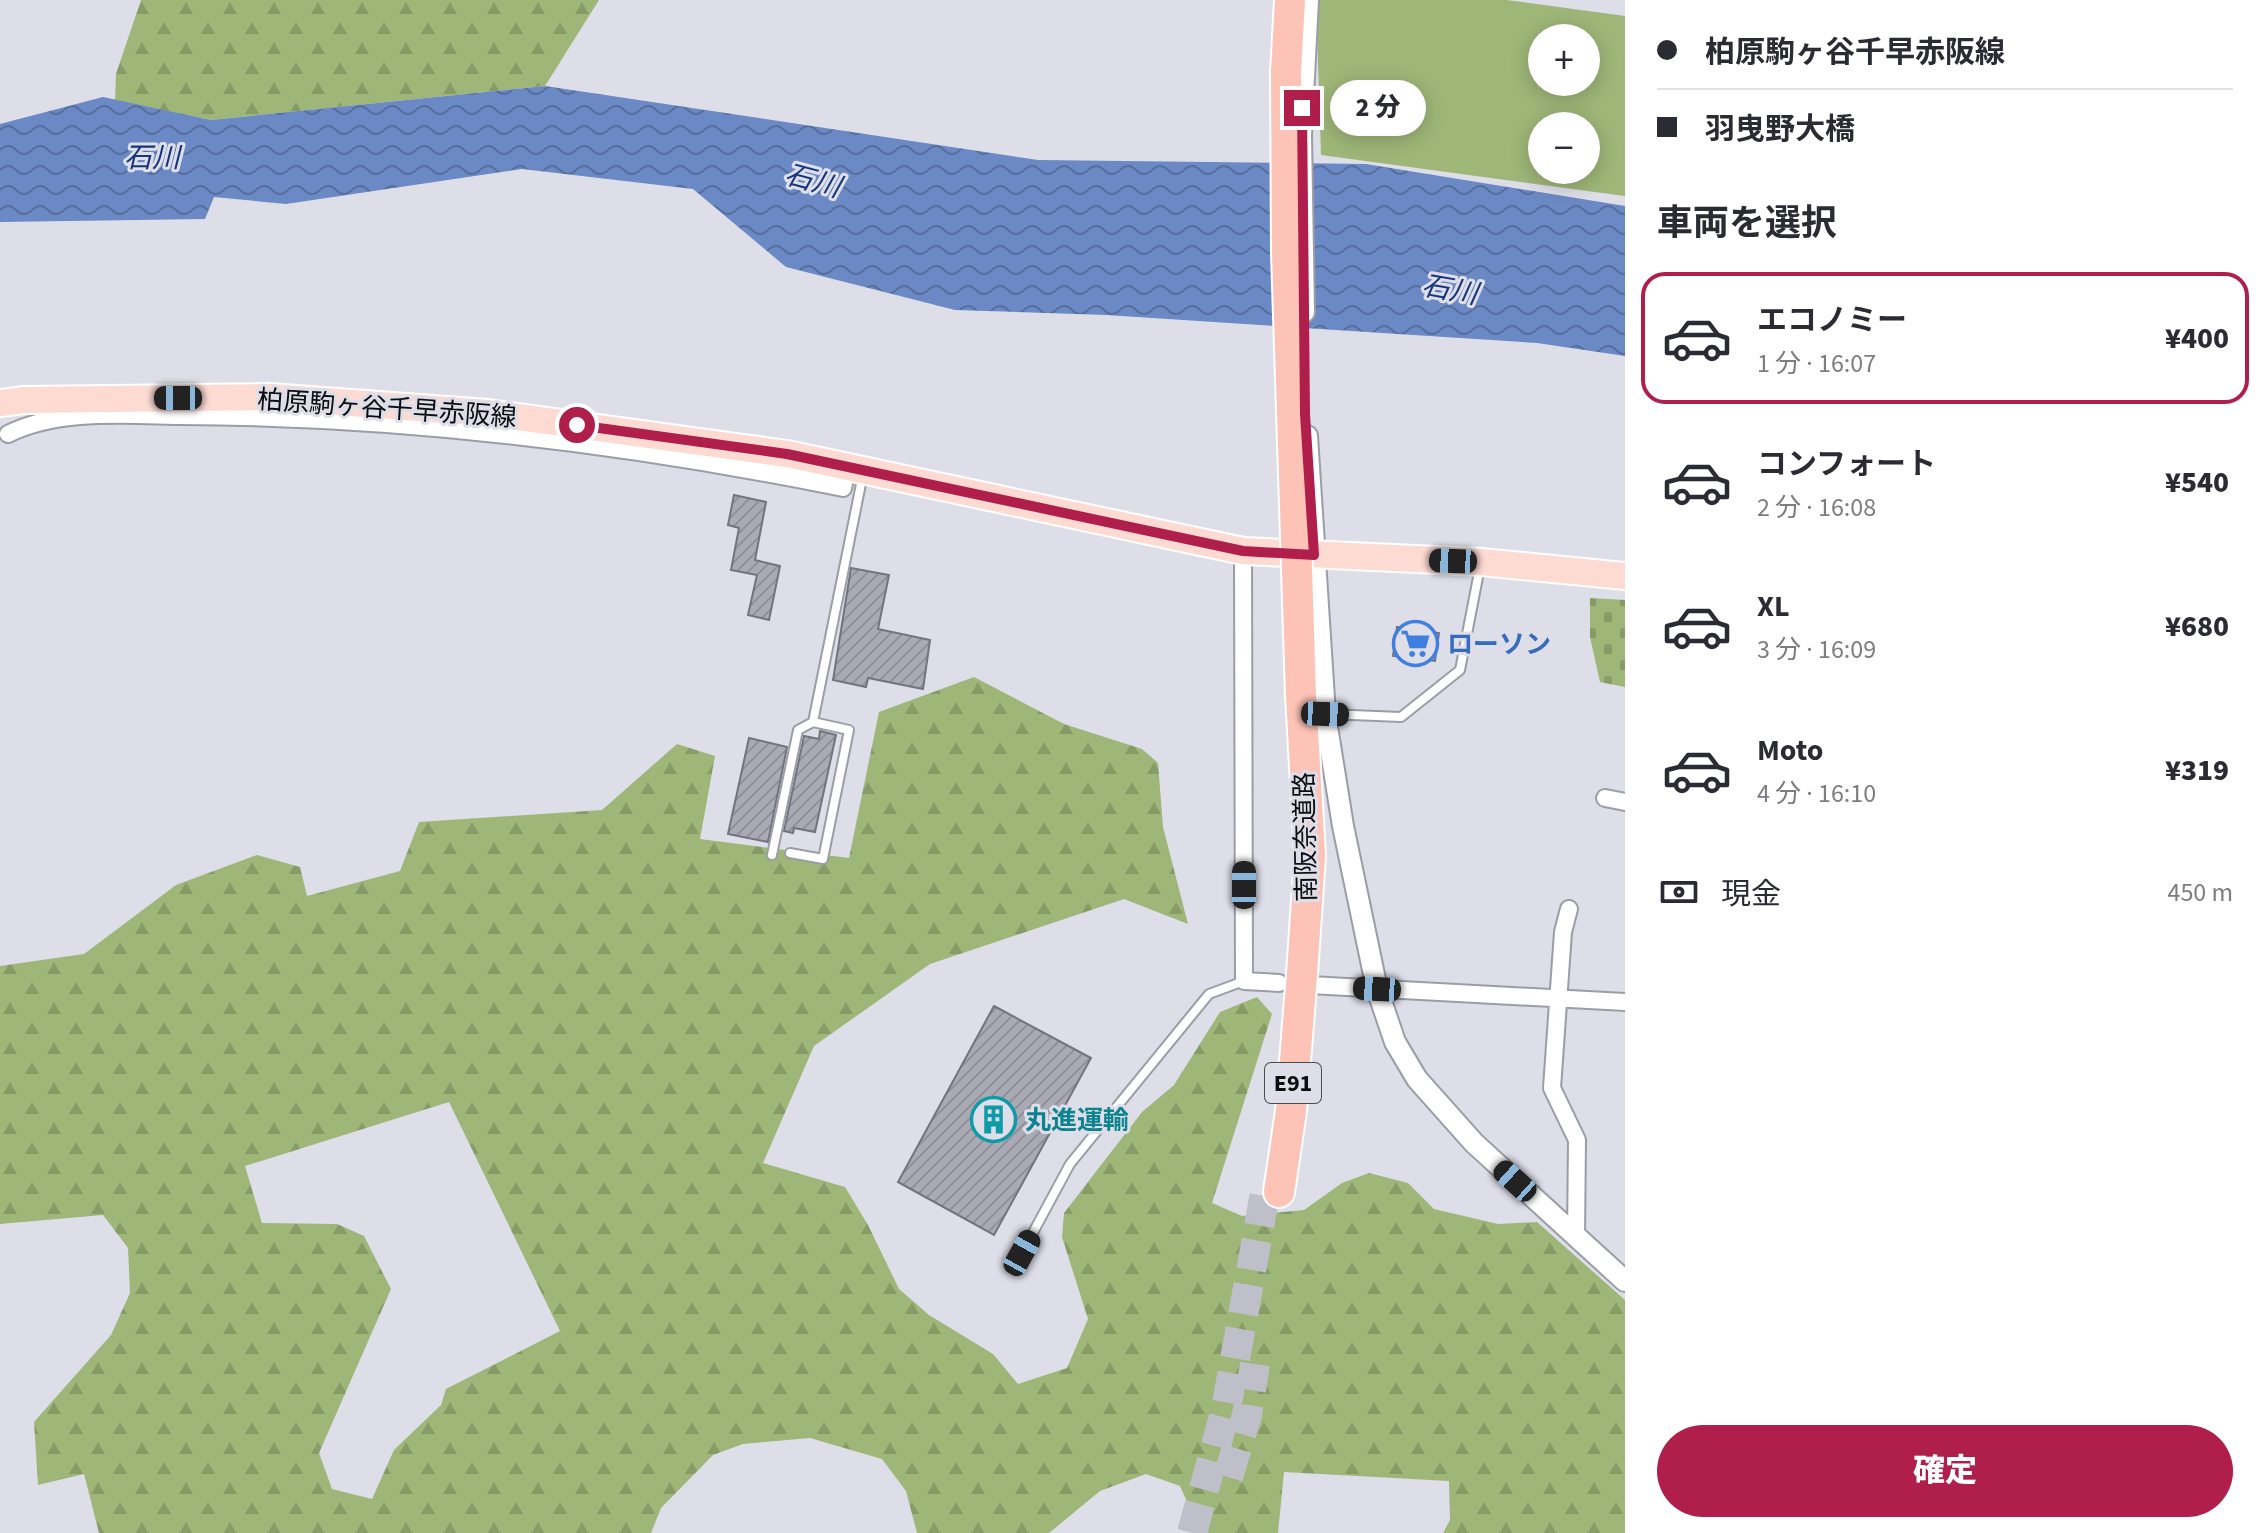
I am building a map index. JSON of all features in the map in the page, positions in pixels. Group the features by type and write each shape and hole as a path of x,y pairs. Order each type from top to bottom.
{"highway":[{"name":"南阪奈道路","path":"1272,1190 1291,1111 1295,979 1275,257 1273,76 1278,0"},
{"name":"南阪奈道路","path":"1290,0 1286,72 1287,253 1301,695 1310,856 1295,979"}],"main road":[{"name":"柏原駒ヶ谷千早赤阪線","path":"12,401 270,397 488,413 787,454 1243,551 1314,543 1625,576"}],"street":[{"path":"1308,0 1301,135 1305,414 1325,714 1343,826 1377,989 1395,1042 1417,1079 1474,1143 1625,1281"},
{"path":"4,440 12,401"},
{"path":"4,440 39,420 153,415 260,416 473,432 699,461 843,488 856,468"},
{"path":"1243,551 1244,981 1295,979 1377,989 1625,1002"},
{"path":"1605,798 1625,802"},
{"path":"1569,909 1563,932 1556,999 1552,1088 1577,1140 1576,1237"}],"lane":[{"path":"813,722 856,468"},
{"path":"1325,714 1401,717 1460,670 1481,562"},
{"path":"772,855 798,730 813,722 849,730 823,859 790,853"},
{"path":"1022,1253 1070,1164 1209,994 1244,981"}],"green space":[{"path":"141,0 599,0 545,86 211,120 115,100 116,74"},
{"path":"1316,0 1507,0 1625,16 1625,196 1536,184 1600,184 1600,112 1528,112 1528,183 1321,155"},
{"path":"1590,598 1625,600 1625,687 1600,682 1590,637"},
{"path":"974,677 1064,724 1142,749 1158,763 1163,827 1188,924 1124,899 930,964 814,1046 763,1163 845,1187 868,1225 899,1289 929,1315 993,1354 1018,1384 1067,1368 1088,1319 1062,1237 1064,1213 1142,1112 1174,1085 1220,1012 1257,997 1272,1014 1212,1203 1242,1216 1304,1210 1342,1183 1369,1173 1408,1183 1434,1209 1498,1224 1537,1222 1625,1300 1625,1533 1443,1533 1450,1520 1449,1481 1284,1472 1278,1533 1201,1533 1180,1486 1146,1474 1100,1491 1049,1533 917,1533 906,1491 882,1459 810,1438 743,1444 713,1455 661,1508 651,1533 99,1533 84,1474 38,1485 34,1422 111,1335 130,1293 128,1248 103,1215 0,1224 0,966 84,954 176,885 257,855 300,867 307,896 400,871 419,822 602,810 677,744 715,756 700,839 849,858 879,712","holes":["449,1102 560,1331 446,1389 441,1405 394,1450 372,1499 332,1489 319,1453 391,1289 364,1236 337,1224 262,1223 245,1166"]}],"water":[{"name":"石川","path":"545,86 1038,160 1366,164 1625,206 1625,356 1537,343 1106,315 955,310 786,267 693,189 522,169 286,204 214,197 205,219 0,222 0,124 103,97 211,120"}],"building":[{"path":"734,495 766,502 755,560 780,566 769,620 748,615 757,575 731,570 739,528 728,525"},
{"path":"851,568 889,575 878,629 930,640 923,689 868,678 866,687 833,680"},
{"name":"ローソン","path":"1397,627 1439,633 1435,661 1393,656"},
{"path":"820,731 836,735 815,832 794,828 793,833 784,831 804,736 819,739"},
{"path":"749,738 787,747 768,842 728,834"},
{"name":"丸進運輸","path":"994,1006 1091,1058 994,1235 898,1182"}],"tunnel":[{"path":"1192,1533 1226,1409 1266,1188"},
{"path":"1228,1477 1247,1415 1255,1364"}],"place":[{"name":"ローソン","path":"1416,644"},
{"name":"丸進運輸","path":"994,1120"}],"route":[{"path":"577,425 787,454 1243,551 1314,555 1305,414 1302,108"}]}
